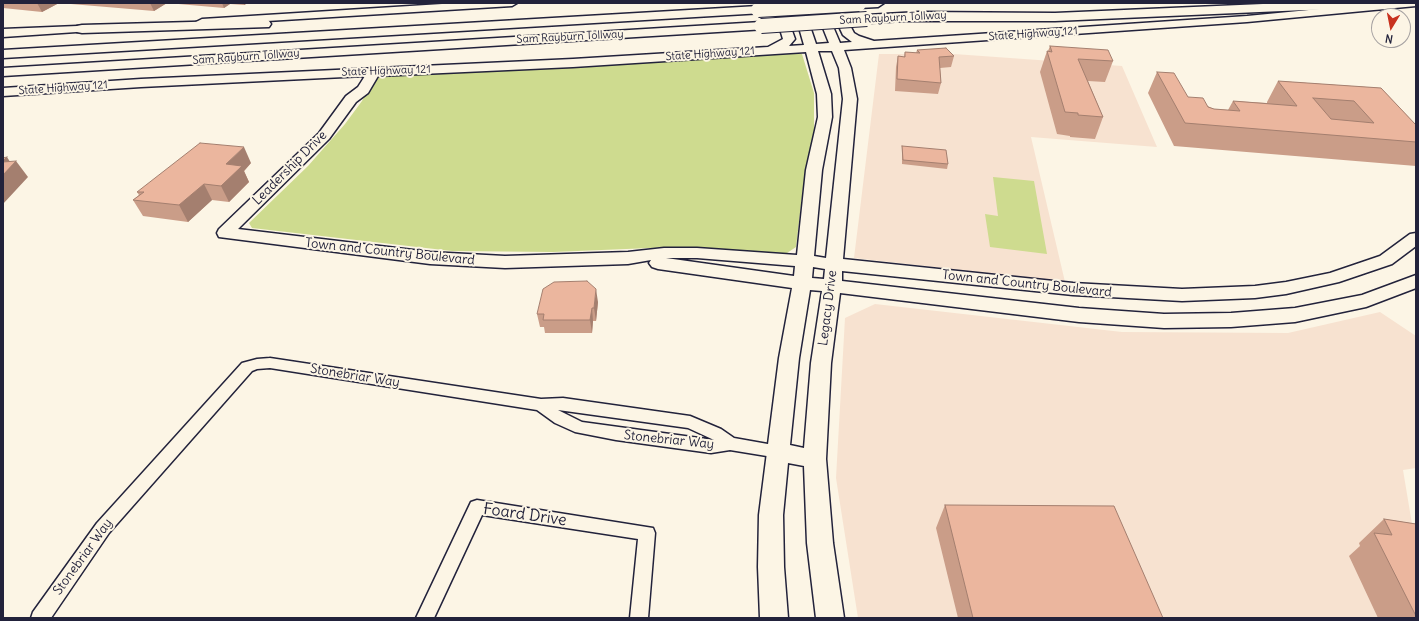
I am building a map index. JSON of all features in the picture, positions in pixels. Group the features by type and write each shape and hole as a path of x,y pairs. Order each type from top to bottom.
{"highway":[{"name":"Sam Rayburn Tollway","path":"3,54 878,3"},
{"name":"Sam Rayburn Tollway","path":"3,72 1136,3"},
{"path":"905,17 1055,17 1306,6 1391,5"},
{"path":"82,29 496,19 620,18"},
{"path":"3,44 137,37 238,40"},
{"path":"3,79 167,68 250,57"}],"main road":[{"path":"3,32 82,29 382,8 512,3"},
{"path":"772,50 781,46 789,39 777,3"},
{"path":"774,618 771,567 771,515 789,358 805,261 814,170 825,117 823,86 797,3"},
{"name":"Legacy Drive","path":"818,3 845,68 850,99 832,286 822,363 815,459 820,543 830,618"},
{"path":"833,3 849,35 864,42 878,44"},
{"name":"State Highway 121","path":"3,92 357,72 573,63 878,44 1164,25 1416,3"},
{"name":"Leadership Drive","path":"351,99 349,90 357,72"},
{"name":"Leadership Drive","path":"225,233 314,146 336,121 351,99 363,90 374,72"},
{"name":"Town and Country Boulevard","path":"225,233 430,258 476,261 628,258 664,253 691,253 805,261 1105,292 1202,295 1286,288 1333,278 1386,260 1416,238"},
{"name":"Town and Country Boulevard","path":"628,258 802,283 1099,317 1211,321 1270,318 1320,311 1366,301 1416,281"},
{"path":"779,452 815,459"}],"street":[{"name":"Stonebriar Way","path":"40,618 103,528 247,367 257,364 270,363 541,405 560,419 580,428 711,447 730,444 779,452"},
{"path":"541,405 562,404 690,422 716,433 730,444"},
{"path":"648,439 656,418"},
{"name":"Foard Drive","path":"425,618 476,507 647,533 639,618"}],"shaded area":[{"path":"879,54 954,54 1122,66 1157,147 1031,137 1065,282 854,258"},
{"path":"875,304 1122,332 1288,333 1380,312 1416,336 1416,468 1403,470 1412,524 1416,618 858,618 836,478 845,318"}],"green space":[{"path":"797,53 802,54 814,93 814,132 803,188 796,247 787,253 770,254 675,247 553,252 452,251 252,228 249,223 308,166 345,124 362,101 374,78 378,75"},
{"path":"993,177 1034,181 1047,254 990,247 985,214 998,216"}],"building":[{"path":"1050,46 1108,50 1113,61 1078,59 1103,117 1078,115 1078,113 1065,112 1047,51 1052,52"},
{"path":"946,48 954,56 939,57 941,83 897,79 898,56 905,57 905,52 920,53 917,50"},
{"path":"1157,72 1174,73 1188,97 1203,98 1208,107 1214,109 1240,111 1233,101 1297,106 1278,81 1381,88 1416,125 1416,142 1185,123","holes":["1313,98 1354,101 1374,123 1331,119"]},
{"path":"200,143 244,147 226,164 242,166 221,186 204,184 179,205 133,200 144,192 137,192"},
{"path":"902,146 946,150 948,164 903,160"},
{"path":"16,161 3,175 3,162"},
{"path":"587,281 596,289 594,308 592,308 590,320 543,320 544,314 537,314 543,289 554,282"},
{"path":"945,505 1114,506 1163,618 973,618"},
{"path":"1384,519 1416,524 1416,616 1374,533 1392,535"}]}
